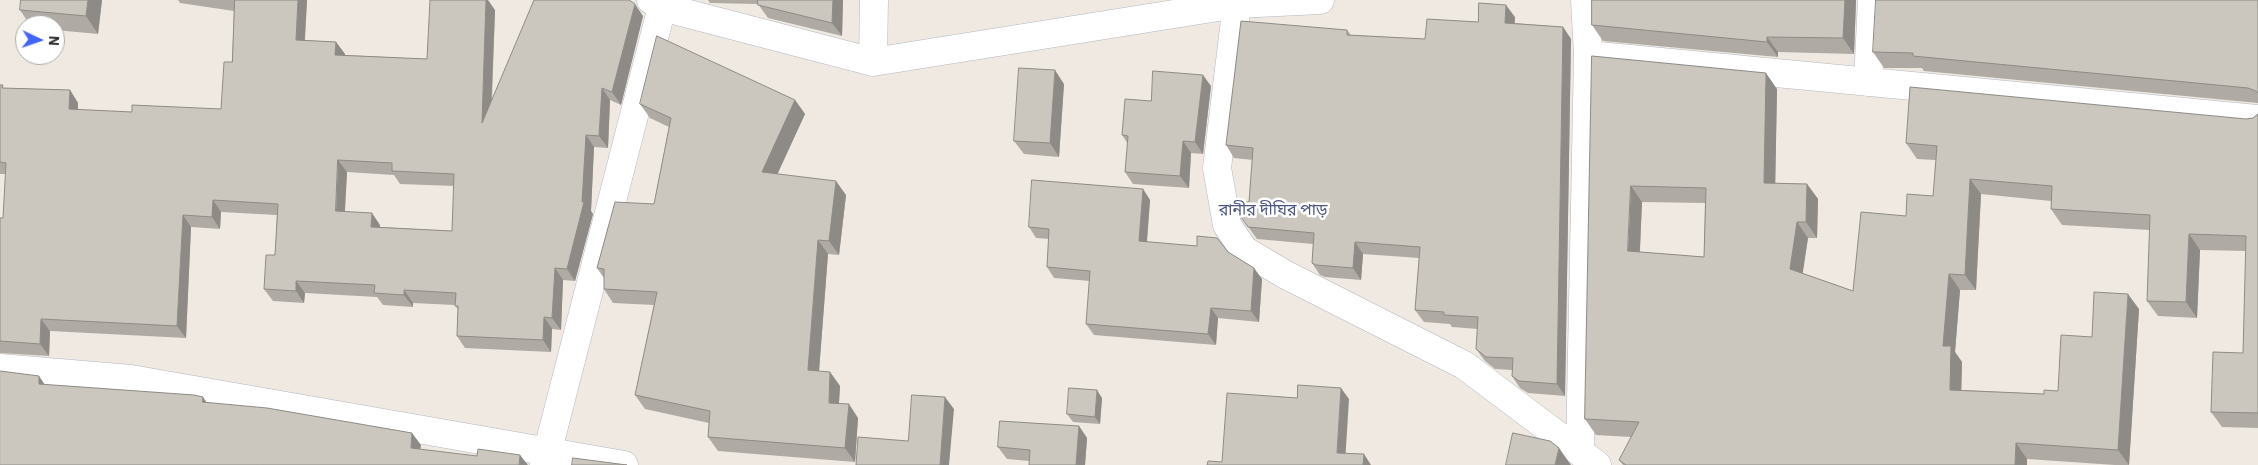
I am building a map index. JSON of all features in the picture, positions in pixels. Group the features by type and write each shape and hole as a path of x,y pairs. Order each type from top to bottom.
{"street":[{"path":"873,62 874,0"},
{"path":"545,458 656,4 873,62 1237,4 1320,0"},
{"path":"1585,0 1588,55 1588,458"},
{"path":"1868,82 1872,0"},
{"path":"1237,4 1217,168 1227,225 1244,250 1286,275 1464,365 1588,458"},
{"path":"1588,55 2258,119"},
{"path":"0,368 131,379 545,458 624,465"}],"building":[{"path":"21,0 88,0 86,16 20,10"},
{"path":"235,0 298,0 296,40 336,42 335,55 427,59 430,0 486,0 482,123 534,0 629,0 635,4 612,92 602,88 599,136 586,135 582,202 584,202 567,269 555,268 552,318 544,317 543,340 457,336 458,306 455,306 456,293 404,290 404,295 374,293 375,285 296,281 296,291 264,289 266,255 275,255 278,204 213,200 212,217 183,215 177,326 41,319 40,344 0,341 0,218 3,218 6,163 0,162 0,85 3,85 2,88 70,90 69,109 132,112 132,105 221,109 224,62 232,62","holes":["338,160 392,163 392,171 454,174 452,231 371,227 372,213 336,211"]},
{"path":"758,0 833,0 832,23 758,5"},
{"path":"1592,0 1845,0 1843,38 1767,37 1767,42 1592,25"},
{"path":"1876,0 2258,0 2258,93 2248,88 1913,56 1913,53 1873,52"},
{"path":"1479,3 1506,5 1505,23 1563,27 1557,384 1519,381 1512,376 1513,358 1486,357 1476,349 1478,317 1444,315 1444,312 1415,310 1420,247 1355,242 1353,268 1316,265 1312,263 1314,233 1248,227 1236,210 1237,201 1249,202 1253,148 1226,145 1241,21 1347,30 1347,35 1425,39 1427,19 1478,22"},
{"path":"657,36 795,100 762,172 836,181 829,241 818,240 808,370 830,372 829,403 849,404 845,448 708,437 710,411 635,395 657,292 604,289 604,269 597,268 615,202 654,204 671,118 640,104"},
{"path":"1592,56 1766,73 1764,183 1807,184 1806,222 1797,222 1790,269 1853,291 1861,212 1906,216 1907,194 1933,196 1937,146 1906,143 1910,87 2246,119 2253,118 2258,114 2258,413 2211,412 2213,352 2243,353 2246,236 2189,234 2186,302 2147,301 2150,215 2051,209 2052,186 1970,179 1965,275 1949,274 1943,346 1951,346 1950,390 2044,394 2044,390 2058,391 2061,335 2092,337 2094,292 2128,294 2118,450 2016,443 2015,465 1626,465 1619,460 1639,422 1585,419","holes":["1631,186 1706,188 1704,257 1628,251"]},
{"path":"1019,68 1055,70 1050,143 1014,141"},
{"path":"1153,71 1203,75 1195,142 1183,141 1180,176 1125,172 1128,136 1122,135 1125,99 1151,101"},
{"path":"1032,180 1143,189 1139,241 1197,246 1197,236 1217,238 1228,252 1254,268 1251,311 1211,308 1208,334 1086,324 1090,271 1047,267 1049,229 1029,227"},
{"path":"0,371 39,376 39,384 194,395 203,397 202,402 267,408 412,433 411,448 477,456 478,449 520,455 519,465 0,465"},
{"path":"1298,385 1341,388 1337,453 1364,454 1363,465 1207,465 1208,461 1222,462 1227,393 1297,398"},
{"path":"1069,388 1097,390 1095,417 1067,414"},
{"path":"912,395 945,397 940,465 856,465 858,437 908,441"},
{"path":"1000,421 1079,426 1076,465 1029,465 1030,450 998,447"},
{"path":"1513,433 1550,441 1559,448 1555,465 1506,465"},
{"path":"573,458 627,465 572,465"}],"district":[{"name":"রানীর দীঘির পাড়","path":"1273,210"}]}
